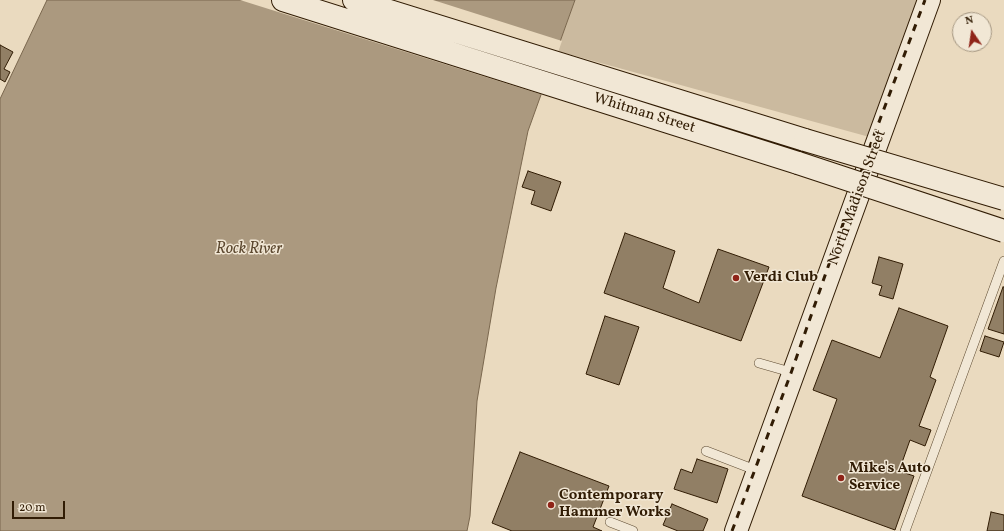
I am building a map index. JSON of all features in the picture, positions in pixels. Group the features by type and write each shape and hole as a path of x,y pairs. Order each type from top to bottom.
{"main road":[{"name":"Whitman Street","path":"283,0 668,121 1004,231"},
{"name":"Whitman Street","path":"354,0 806,140 1004,199"},
{"name":"North Madison Street","path":"736,531 929,0"}],"lane":[{"path":"906,531 1004,261"},
{"path":"759,363 794,373"},
{"path":"706,451 758,471"},
{"path":"610,522 633,531"}],"shaded area":[{"path":"575,0 925,0 873,138 557,51"}],"water":[{"name":"Rock River","path":"47,0 575,0 528,131 496,288 477,401 470,516 467,531 0,531 0,99"}],"pier":[{"path":"240,0 433,0 562,41 543,95"}],"building":[{"path":"0,45 13,52 4,69 10,72 5,82 0,79"},
{"path":"528,171 561,182 551,211 531,204 535,191 522,187"},
{"name":"Verdi Club","path":"625,233 675,251 663,288 699,303 718,249 769,267 741,341 604,293"},
{"path":"879,257 903,264 893,299 879,295 882,286 872,283"},
{"path":"1004,287 1004,334 988,329"},
{"path":"899,308 948,326 930,377 936,380 919,426 931,430 925,446 910,440 899,471 914,476 895,530 802,496 837,399 813,390 832,340 880,358"},
{"path":"605,316 639,327 619,385 586,374"},
{"path":"985,336 1004,342 999,357 980,351"},
{"name":"Contemporary Hammer Works","path":"520,452 609,486 593,527 602,531 512,531 492,523"},
{"path":"697,459 728,469 717,503 674,489 681,469 692,473"},
{"path":"672,504 708,519 703,531 678,531 663,525"},
{"path":"991,512 1004,515 1004,531 987,531"}],"railway":[{"path":"732,531 791,373 873,138 925,0"}],"place":[{"name":"Verdi Club","path":"736,278"},
{"name":"Mike's Auto Service","path":"841,478"},
{"name":"Contemporary Hammer Works","path":"551,505"}]}
